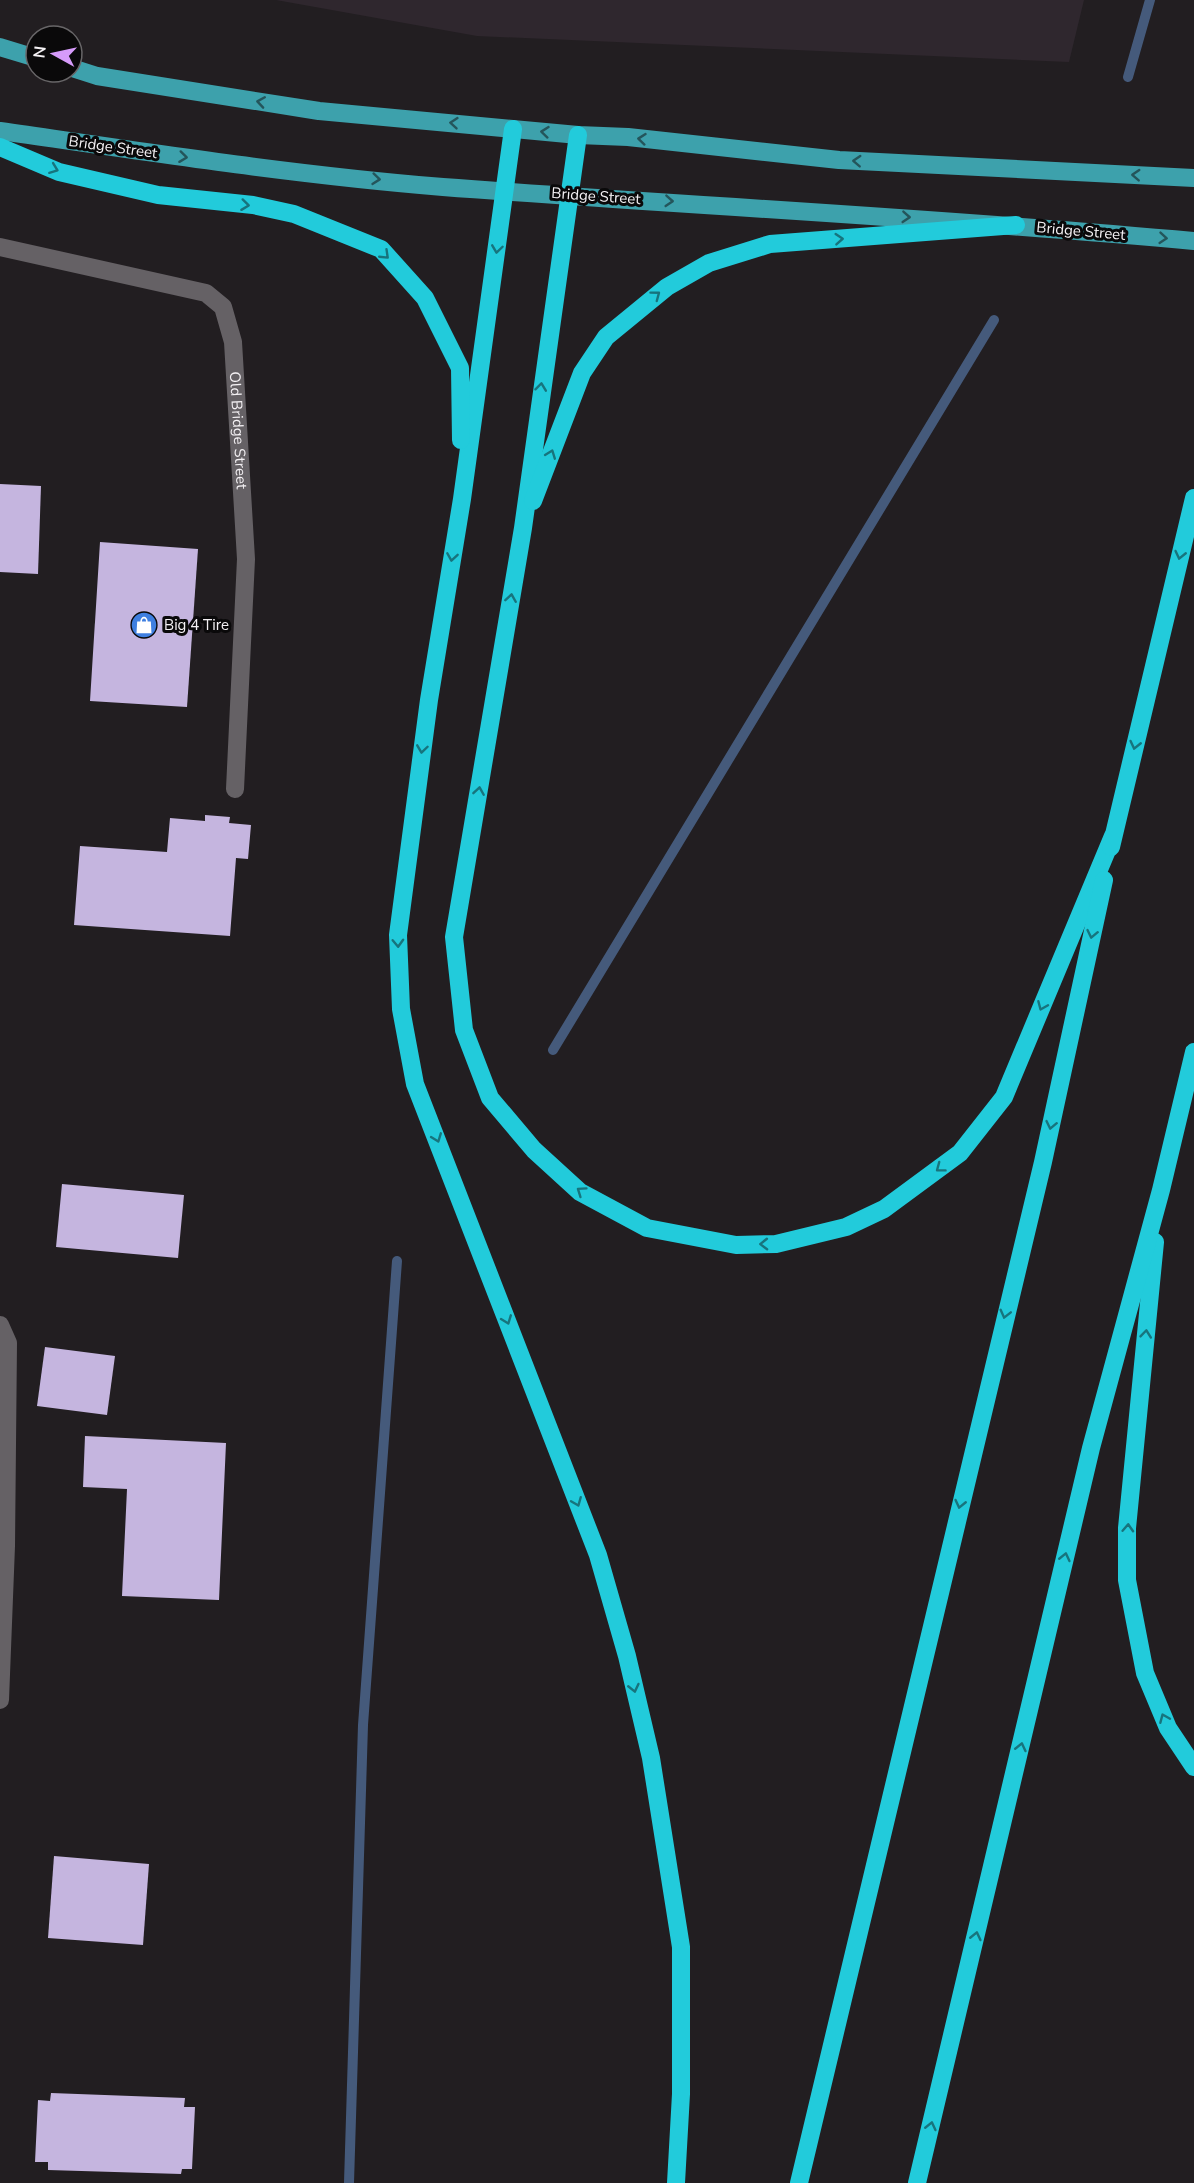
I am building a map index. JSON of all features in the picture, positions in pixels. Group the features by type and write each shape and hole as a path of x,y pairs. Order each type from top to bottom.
{"highway":[{"path":"513,129 462,499 429,700 398,935 401,1009 416,1084 598,1555 627,1656 648,1746 681,1947 681,2094 675,2183"},
{"path":"578,135 523,528 454,937 464,1030 490,1098 534,1150 580,1192 647,1228 736,1245 788,1241 846,1227 884,1209 960,1153 1004,1097 1113,836"},
{"path":"0,147 70,175 158,195 254,205 294,214 381,249 425,298 460,368 462,499"},
{"path":"523,528 582,373 606,337 667,286 709,263 770,244 1016,225"},
{"path":"799,2183 1042,1162 1113,836 1194,498"},
{"path":"917,2183 1091,1448 1161,1190 1194,1052"},
{"path":"1161,1190 1127,1527 1127,1580 1145,1673 1168,1728 1194,1767"}],"main road":[{"path":"0,47 24,54"},
{"path":"84,72 97,76 319,111 578,135 628,137 839,160 1194,178"},
{"name":"Bridge Street","path":"0,131 189,158 440,186 1016,225 1194,241"}],"street":[{"name":"Old Bridge Street","path":"0,247 206,293 223,307 232,342 246,559 235,789"},
{"path":"0,1325 8,1343 0,1700"}],"shaded area":[{"path":"276,0 1084,0 1069,62 477,36"}],"building":[{"path":"0,484 41,486 38,574 0,572"},
{"path":"100,542 198,549 187,707 90,701"},
{"path":"205,815 230,817 229,823 251,825 248,859 236,858 230,936 74,925 80,846 167,852 170,818 205,821"},
{"path":"62,1184 184,1195 178,1258 56,1247"},
{"path":"45,1347 115,1356 107,1415 37,1406"},
{"path":"85,1436 226,1443 219,1600 122,1596 127,1489 83,1487"},
{"path":"54,1856 149,1864 143,1945 48,1938"},
{"path":"51,2093 185,2098 184,2107 195,2107 192,2169 182,2169 181,2174 48,2170 48,2162 35,2162 38,2100 50,2101"}],"waterway":[{"path":"1128,77 1150,0"},
{"path":"553,1050 994,320"},
{"path":"349,2183 363,1725 397,1261"}],"place":[{"name":"Big 4 Tire","path":"144,625"}]}
